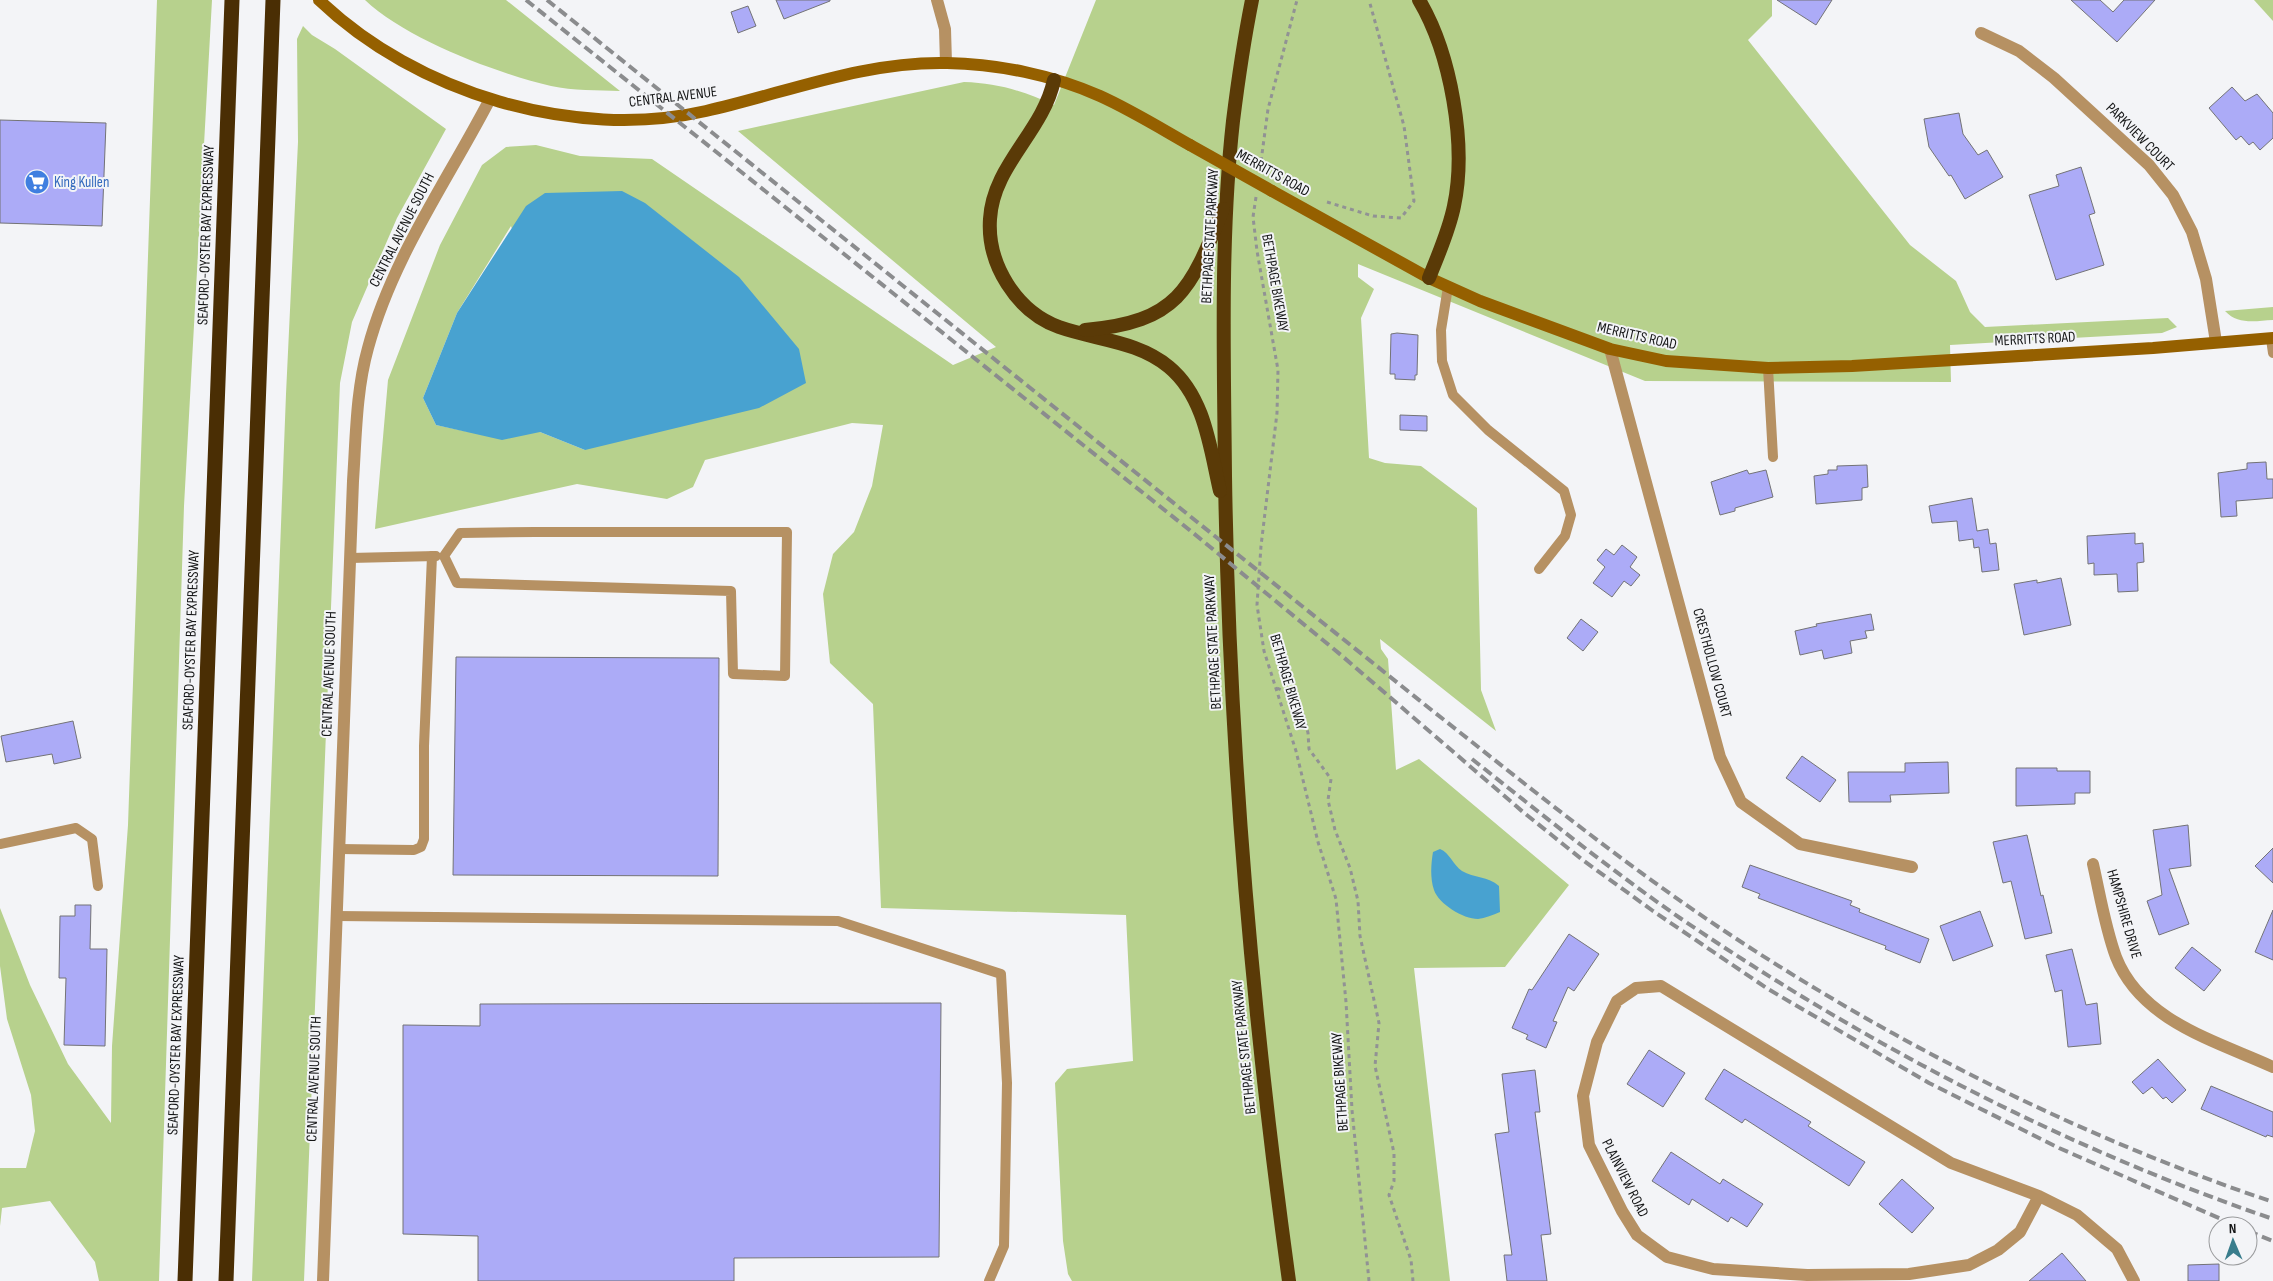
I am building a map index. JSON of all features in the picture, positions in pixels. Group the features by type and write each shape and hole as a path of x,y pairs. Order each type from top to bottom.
{"highway":[{"name":"SEAFORD-OYSTER BAY EXPRESSWAY","path":"185,1281 232,0"},
{"path":"226,1281 273,0"},
{"name":"BETHPAGE STATE PARKWAY","path":"1252,0 1233,123 1227,198 1223,309 1226,517 1230,653 1245,894 1258,1040 1289,1281"},
{"path":"1247,26 1260,0"},
{"path":"1419,0 1430,19 1447,64 1455,115 1458,164 1454,206 1444,240 1429,278"},
{"path":"1054,80 1048,104 1042,115 997,183 992,202 990,237 999,270 1007,285 1017,297 1047,321 1142,350 1169,367 1180,378 1190,391 1203,423 1226,517"},
{"path":"1074,330 1111,328 1139,321 1169,304 1181,293 1201,265 1227,198"}],"main road":[{"name":"CENTRAL AVENUE","path":"319,0 333,13 400,58 427,72 490,99 538,112 568,116 618,120 705,112 838,76 891,67 946,63 1007,69 1054,80"},
{"name":"MERRITTS ROAD","path":"1054,80 1099,96 1448,287 1489,305 1610,349 1666,361 1768,368 1862,365 2154,348 2272,338"}],"street":[{"path":"938,0 945,29 946,63"},
{"name":"PARKVIEW COURT","path":"1981,33 2019,51 2054,78 2149,165 2173,195 2192,232 2206,279 2216,342"},
{"name":"CENTRAL AVENUE SOUTH","path":"323,1281 350,558 359,393 368,348 391,283 414,236 490,99"},
{"name":"CRESTHOLLOW COURT","path":"1610,349 1720,757 1741,802 1800,844 1912,867"},
{"name":"HAMPSHIRE DRIVE","path":"2092,864 2116,957 2127,978 2143,998 2175,1023 2273,1067"},
{"name":"PLAINVIEW ROAD","path":"2038,1196 2020,1232 1998,1250 1969,1265 1909,1274 1808,1275 1713,1269 1667,1257 1637,1236 1622,1211 1589,1145 1583,1096 1597,1042 1617,1001 1636,988 1661,986 1951,1163 2038,1196 2077,1215 2118,1250 2134,1281"}],"lane":[{"path":"1448,287 1441,338 1442,361 1453,395 1488,430 1564,491 1571,515 1565,536 1539,569"},
{"path":"2272,338 2273,354"},
{"path":"1768,368 1773,457"},
{"path":"787,532 785,676 733,674 731,591 457,583 444,556 460,533 787,532"},
{"path":"339,849 414,850 421,847 424,839 424,746 432,556"},
{"path":"350,558 444,556"},
{"path":"0,844 76,828 92,839 98,886"},
{"path":"337,916 838,920 1001,974 1007,1083 1004,1246 990,1281"}],"path":[{"path":"1260,172 1268,109 1297,0"},
{"path":"1321,199 1373,216 1401,218 1414,201 1404,126 1369,0"},
{"name":"BETHPAGE BIKEWAY","path":"1257,190 1253,217 1257,251 1264,280 1278,370 1277,413 1261,546 1257,605 1264,651 1296,750 1318,842 1336,899 1346,1002 1352,1110 1369,1281"},
{"path":"1276,688 1293,695 1303,713 1308,733 1308,748 1331,779 1328,800 1334,830 1350,868 1358,900 1360,936 1379,1023 1375,1066 1394,1153 1394,1181 1389,1195 1410,1260 1413,1281"}],"green space":[{"path":"157,0 212,0 184,506 159,1281 99,1281 95,1262 50,1201 2,1208 0,1226 0,1168 26,1168 35,1131 31,1095 7,1019 0,966 0,908 30,985 68,1064 111,1123 112,1046 128,825"},
{"path":"365,0 506,0 620,91 559,88 504,73 427,41 404,28"},
{"path":"1096,0 1772,0 1772,16 1748,40 1910,245 1956,281 1970,312 1985,327 2168,318 2177,327 2162,333 1950,345 1951,382 1645,381 1358,264 1358,277 1374,289 1361,318 1369,458 1385,463 1421,466 1477,508 1481,690 1496,731 1380,639 1381,649 1388,659 1396,770 1419,759 1569,885 1505,967 1414,968 1450,1281 1072,1281 1068,1274 1063,1241 1055,1083 1067,1069 1133,1061 1126,915 881,908 873,704 830,663 823,594 833,554 854,532 872,486 883,425 852,423 705,460 693,487 667,499 577,484 375,529 388,380 440,245 482,165 506,147 536,145 580,156 652,159 953,365 996,347 738,131 964,82 988,84 1010,89 1054,105","holes":["511,226 585,450 540,432 469,432 436,425 423,398 457,313"]},
{"path":"2254,0 2273,0 2273,21"},
{"path":"303,26 312,35 335,49 446,129 397,218 352,322 340,383 304,1281 252,1281 286,394 298,142 297,39"},
{"path":"2273,307 2273,320 2241,320 2225,311"}],"water":[{"path":"622,191 645,203 739,277 799,349 806,383 759,408 585,450 540,432 502,440 436,425 423,398 457,313 526,206 545,193"},
{"path":"1440,849 1462,871 1490,880 1499,886 1500,912 1481,919 1472,918 1452,910 1441,900 1434,890 1431,871 1433,852"}],"building":[{"path":"776,0 830,0 830,1 784,19"},
{"path":"1777,0 1832,0 1816,25"},
{"path":"2071,0 2100,0 2113,12 2124,0 2155,0 2117,42"},
{"path":"748,6 756,26 738,33 731,12"},
{"path":"2232,87 2245,101 2257,94 2273,113 2273,138 2260,150 2253,142 2249,145 2241,136 2236,140 2209,108"},
{"path":"1959,113 1963,134 1978,155 1987,150 2003,177 1965,199 1951,175 1949,176 1929,147 1924,119"},
{"path":"0,120 106,123 102,226 0,223"},
{"path":"2081,167 2095,213 2089,215 2104,265 2056,280 2029,195 2059,186 2056,175"},
{"path":"1391,334 1418,335 1417,375 1415,375 1415,380 1395,379 1395,374 1390,374"},
{"path":"1400,415 1427,416 1427,431 1400,430"},
{"path":"2266,462 2267,479 2273,479 2273,498 2236,501 2237,516 2221,517 2218,473 2247,469 2247,463"},
{"path":"1867,465 1868,487 1862,488 1862,500 1816,504 1814,476 1828,474 1828,470 1837,470 1837,466"},
{"path":"1747,470 1749,474 1766,470 1773,497 1735,508 1735,511 1720,515 1711,482"},
{"path":"1972,498 1977,531 1988,529 1990,544 1996,543 1999,570 1982,572 1979,547 1974,548 1973,539 1959,541 1957,521 1932,523 1929,506"},
{"path":"2135,533 2135,544 2143,543 2144,562 2137,563 2138,591 2118,592 2117,574 2094,575 2094,563 2088,564 2087,536"},
{"path":"1622,545 1637,557 1630,567 1640,575 1631,586 1624,581 1612,597 1593,583 1605,567 1597,560 1606,549 1614,555"},
{"path":"2061,578 2071,625 2024,635 2014,584 2037,580 2037,583"},
{"path":"1871,614 1874,630 1865,631 1867,638 1850,641 1852,653 1824,659 1822,650 1800,655 1795,631 1817,626 1816,624"},
{"path":"1581,619 1598,632 1583,651 1567,638"},
{"path":"456,657 719,658 718,876 453,875"},
{"path":"73,721 81,758 54,764 52,754 6,762 1,736"},
{"path":"1802,756 1836,780 1820,802 1786,778"},
{"path":"1948,762 1949,793 1890,795 1891,802 1849,802 1848,772 1905,772 1905,763"},
{"path":"2016,768 2057,768 2057,771 2090,771 2090,793 2075,793 2075,804 2016,806"},
{"path":"2188,825 2191,866 2169,869 2189,924 2159,935 2147,901 2162,895 2153,830"},
{"path":"2027,835 2041,896 2043,895 2052,933 2025,939 2011,881 2003,883 1993,842"},
{"path":"2273,848 2273,883 2255,866"},
{"path":"1750,865 1852,901 1850,905 1860,909 1859,912 1929,939 1920,963 1885,949 1886,946 1758,898 1760,894 1742,887"},
{"path":"75,905 91,905 90,949 107,949 105,1046 64,1045 66,978 59,978 60,916 75,916"},
{"path":"2273,910 2273,960 2255,952"},
{"path":"1980,911 1993,946 1953,961 1940,926"},
{"path":"1569,934 1599,954 1574,991 1568,987 1553,1021 1557,1022 1546,1048 1526,1039 1528,1035 1512,1028 1529,989 1532,990"},
{"path":"2192,947 2221,970 2204,991 2175,968"},
{"path":"2072,949 2086,1005 2097,1003 2101,1044 2068,1047 2062,990 2055,992 2046,955"},
{"path":"941,1003 939,1257 734,1258 734,1281 478,1281 478,1236 403,1234 403,1025 480,1026 480,1004"},
{"path":"1649,1050 1685,1073 1663,1107 1627,1084"},
{"path":"2158,1059 2186,1090 2172,1103 2166,1097 2163,1099 2152,1087 2143,1094 2132,1082"},
{"path":"1724,1069 1811,1122 1808,1126 1865,1162 1849,1186 1745,1119 1742,1123 1705,1099"},
{"path":"1535,1070 1540,1112 1535,1112 1551,1234 1541,1235 1547,1281 1507,1281 1504,1255 1512,1255 1495,1134 1509,1132 1502,1074"},
{"path":"2211,1086 2273,1112 2273,1137 2267,1135 2266,1137 2201,1109"},
{"path":"1671,1152 1720,1184 1723,1179 1763,1204 1747,1227 1731,1217 1728,1222 1692,1199 1689,1205 1652,1181"},
{"path":"1902,1179 1934,1208 1912,1233 1879,1204"},
{"path":"2062,1253 2086,1281 2029,1281"},
{"path":"2188,1265 2219,1266 2219,1281 2188,1281"}],"railway":[{"path":"526,0 1192,532 1341,655 1523,812 1584,861 1653,911 1768,989 1929,1083 2059,1148 2214,1216"},
{"path":"547,0 1429,708 1571,820 1717,926 1849,1008 1986,1082 2056,1116 2128,1147 2200,1176 2273,1202"},
{"path":"1472,759 1600,860 1653,899 1750,964 1821,1008 1966,1088 2041,1125 2194,1191 2273,1219"},
{"path":"2258,1235 2273,1241"}],"place":[{"name":"King Kullen","path":"37,182"}]}
